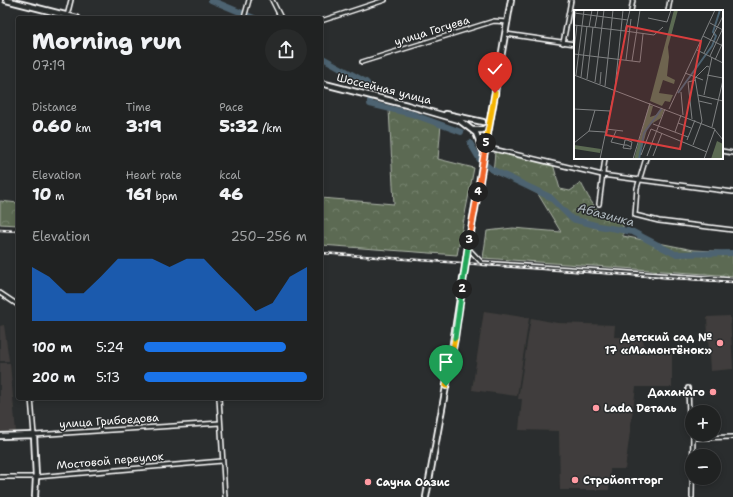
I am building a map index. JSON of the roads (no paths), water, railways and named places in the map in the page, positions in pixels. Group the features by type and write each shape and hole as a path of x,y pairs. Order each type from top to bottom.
{"main road":[{"path":"0,0 64,16"},
{"path":"6,0 64,16"},
{"path":"426,496 447,382 468,248 511,0"},
{"name":"Шоссейная улица","path":"323,84 442,114 462,121 473,130"},
{"name":"Шоссейная улица","path":"442,114 452,114 484,122"},
{"path":"473,130 491,115"},
{"path":"473,130 482,130 489,126"},
{"path":"473,130 484,157"},
{"path":"34,435 36,477 35,497"},
{"name":"улица Грибоедова","path":"0,436 34,435"}],"street":[{"path":"68,16 71,0"},
{"path":"245,16 249,0"},
{"path":"272,0 280,16"},
{"path":"323,20 385,0"},
{"path":"562,43 571,0"},
{"path":"631,10 633,0"},
{"path":"668,10 670,0"},
{"name":"улица Гогуева","path":"362,62 494,21 508,22"},
{"path":"506,34 574,44"},
{"path":"486,147 602,175 733,192"},
{"path":"723,151 733,153"},
{"path":"599,204 605,159"},
{"path":"646,159 637,193 635,214 659,221 733,230"},
{"path":"468,248 482,263 733,280"},
{"path":"0,293 16,304"},
{"path":"688,388 689,405"},
{"path":"31,400 34,435"},
{"path":"219,400 225,497"},
{"name":"улица Грибоедова","path":"34,435 220,423"},
{"path":"721,437 733,437"},
{"path":"692,497 693,441"},
{"name":"Мостовой переулок","path":"0,477 36,477 222,461"}],"waterway":[{"name":"Абазинка","path":"211,0 249,16"},
{"name":"Абазинка","path":"323,58 366,82 373,91"},
{"name":"Абазинка","path":"370,101 370,104 412,114 461,132"},
{"name":"Абазинка","path":"470,143 480,160"},
{"name":"Абазинка","path":"485,164 491,169 550,197 572,219 599,226 633,232 675,254 733,253"}],"railway":[{"path":"0,230 16,231"},
{"path":"323,253 733,282"}],"place":[{"name":"Детский сад № 17 «Мамонтёнок»","path":"720,343"},
{"name":"Даханаго","path":"713,392"},
{"name":"Lada Dеталь","path":"596,408"},
{"name":"Стройоптторг","path":"575,480"},
{"name":"Сауна Оазис","path":"368,482"}]}
